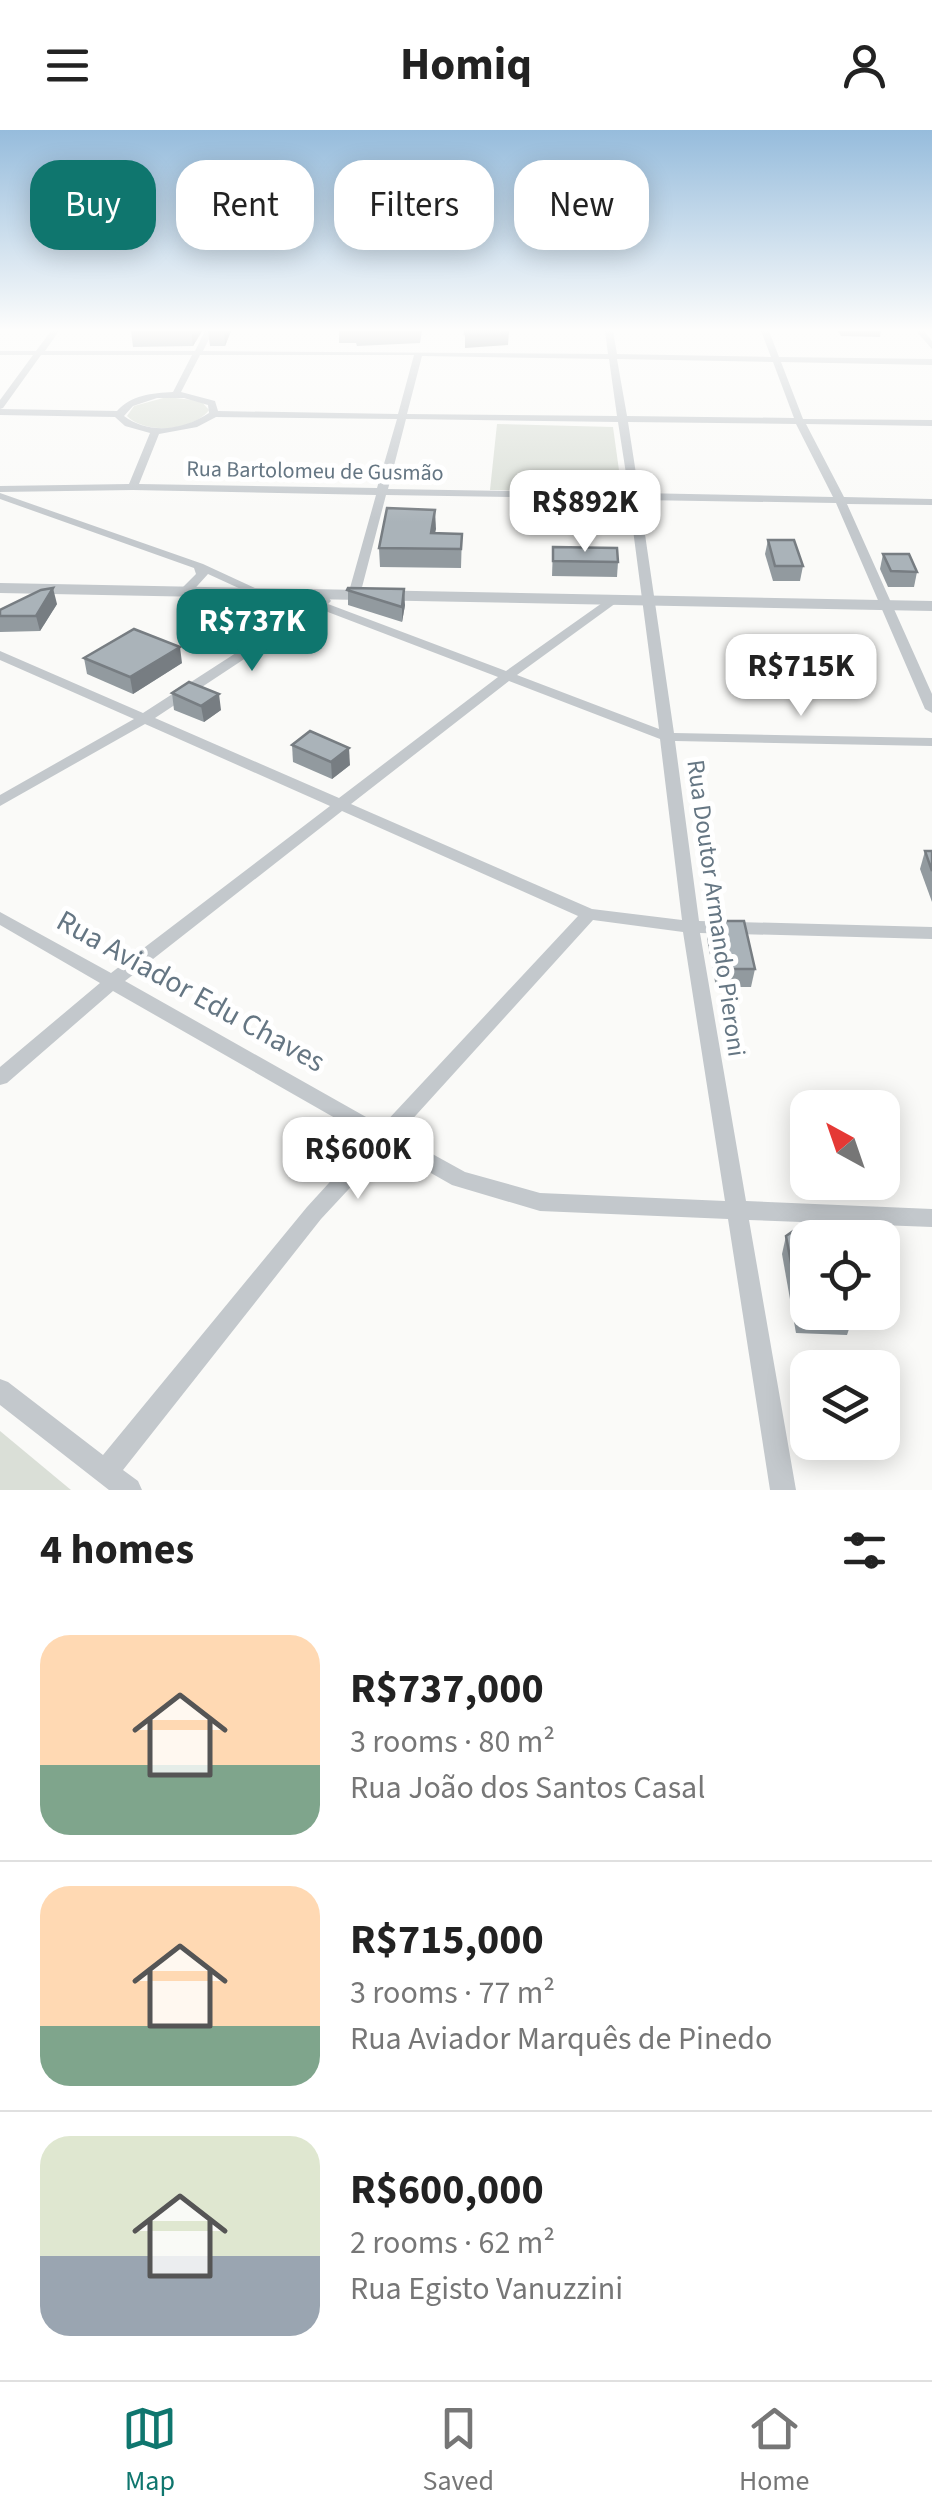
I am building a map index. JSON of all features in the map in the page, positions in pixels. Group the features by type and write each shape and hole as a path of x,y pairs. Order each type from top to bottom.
{"street":[{"path":"0,409 119,414 138,400 173,394"},
{"path":"178,394 208,400 215,406 214,414"},
{"path":"354,594 408,394"},
{"name":"Rua Doutor Armando Pieroni","path":"619,394 650,600 691,927 783,1490"},
{"path":"790,394 932,709"},
{"path":"119,414 125,424 156,430 188,427 214,414 932,423"},
{"path":"133,487 156,430"},
{"name":"Rua Bartolomeu de Gusmão","path":"2,495 57,488 133,487 932,502"},
{"path":"2,495 199,566 260,593"},
{"path":"185,592 202,574 199,566"},
{"path":"31,604 62,587"},
{"path":"0,588 260,593 326,600 668,737 932,742"},
{"path":"0,802 145,718 326,600 354,594 932,606"},
{"path":"0,1078 113,981 508,675 612,600"},
{"path":"0,655 589,914 691,927 932,933"},
{"path":"106,1471 314,1213 589,914"},
{"name":"Rua Aviador Edu Chaves","path":"0,918 386,1134 459,1179 540,1202 932,1218"},
{"path":"0,1390 130,1490"}],"shaded area":[{"path":"167,397 201,401 209,410 192,422 169,428 146,426 127,416 134,406"},
{"path":"497,424 613,427 622,492 490,490"},
{"path":"0,1431 71,1490 0,1490"}],"building":[{"path":"387,508 435,510 431,533 462,534 461,549 379,548"},
{"path":"768,540 794,540 803,566 775,566"},
{"path":"553,547 617,548 618,562 553,561"},
{"path":"883,554 909,554 917,572 891,571"},
{"path":"53,588 36,616 0,616 0,610"},
{"path":"404,589 402,607 347,590"},
{"path":"134,629 180,647 130,677 84,658"},
{"path":"189,682 219,694 201,706 172,693"},
{"path":"310,731 349,748 331,762 292,745"},
{"path":"925,851 932,851 932,871"},
{"path":"710,921 744,921 755,969 719,969"}]}
